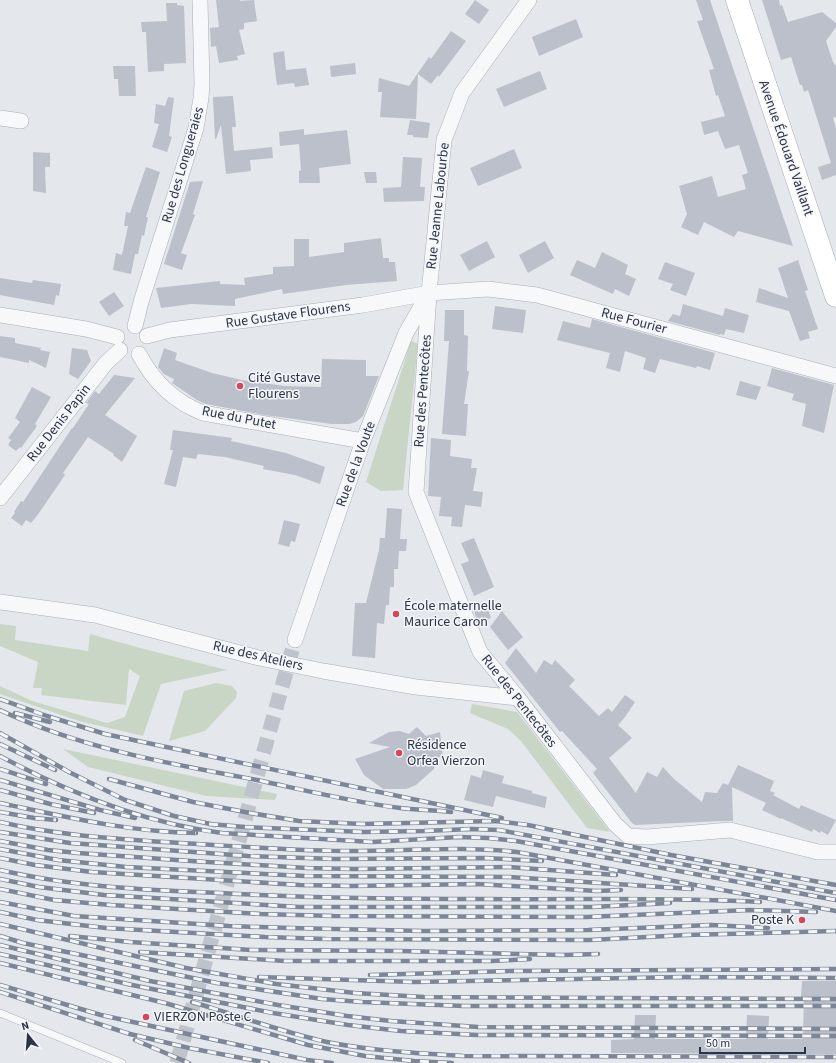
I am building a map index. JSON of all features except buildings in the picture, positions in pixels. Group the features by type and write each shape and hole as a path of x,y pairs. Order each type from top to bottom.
{"main road":[{"name":"Avenue Édouard Vaillant","path":"737,0 836,296"}],"street":[{"name":"Rue des Longueraies","path":"136,326 141,302 196,128 202,84 200,0"},
{"name":"Rue Jeanne Labourbe","path":"429,293 444,140 462,93 529,0"},
{"path":"0,118 21,121"},
{"name":"Rue Fourier","path":"429,293 488,289 537,295 836,376"},
{"name":"Rue Gustave Flourens","path":"147,336 170,330 363,305 429,293"},
{"name":"Rue de la Voute","path":"295,640 363,441 406,333 429,293"},
{"name":"Rue des Pentecôtes","path":"429,293 416,492 480,652 518,698 614,824 628,836 647,837 730,830 818,852 836,852"},
{"path":"0,316 86,329 119,344 129,356 139,354 146,346 147,336 143,330 136,326 126,326 119,332 119,344"},
{"name":"Rue Denis Papin","path":"0,498 106,364 119,344"},
{"name":"Rue du Putet","path":"139,354 162,387 189,408 203,413 363,441"},
{"name":"Rue des Ateliers","path":"0,602 95,615 255,657 323,671 416,687 518,698"}],"lane":[{"path":"0,1013 122,1063"}],"green space":[{"path":"411,341 418,344 403,490 381,491 366,482"},
{"path":"0,624 16,626 15,640 88,651 90,634 227,670 161,684 143,736 79,721 0,694 0,686 32,701 107,723 125,717 140,676 129,669 126,705 41,695 42,688 33,688 38,662 0,646"},
{"path":"216,683 232,686 237,692 236,698 205,731 169,741 184,691"},
{"path":"472,704 517,712 610,832 587,828 521,741 508,729 470,713"},
{"path":"63,749 277,794 275,800 206,796 88,767"}],"tunnel":[{"path":"177,1063 295,640"}],"railway":[{"path":"0,699 47,716 105,734 502,818"},
{"path":"0,710 61,735 93,745 159,761 257,780 328,796 400,808 451,812"},
{"path":"15,713 50,722"},
{"path":"0,733 69,772 125,800 174,816 215,825"},
{"path":"0,744 55,770"},
{"path":"0,756 26,770 108,805 164,822 222,833 372,842 459,837 516,841 836,900"},
{"path":"0,769 46,784"},
{"path":"109,779 193,802 299,821 363,824 495,821 528,825 671,855 836,885"},
{"path":"0,780 100,810 135,818"},
{"path":"0,790 50,804 94,813"},
{"path":"0,803 122,827 196,833"},
{"path":"0,812 56,820"},
{"path":"0,822 67,834 135,840 266,848 352,851 476,849 517,852 836,911"},
{"path":"209,824 364,832 471,829 499,830 836,893"},
{"path":"0,832 70,843 248,856 335,859 484,858 542,861"},
{"path":"0,841 48,850 78,853 307,868 355,869 509,867 616,875"},
{"path":"0,849 58,860 126,867 305,876 509,877 692,889"},
{"path":"0,858 35,865 92,872 300,885 351,886 477,884 597,891 621,890"},
{"path":"0,870 27,876 110,887 254,895 385,898 657,899 760,902"},
{"path":"0,879 39,887 104,895 299,907 592,907 670,903"},
{"path":"0,889 54,900 261,914 334,916 586,917 750,910 816,912"},
{"path":"0,902 74,916 229,926 424,931 588,930 711,925 768,928"},
{"path":"0,912 37,920 106,928 326,939 590,940 686,935 836,931"},
{"path":"0,924 186,968 276,984 355,993 424,997 836,999"},
{"path":"0,936 23,943 217,983 322,999 464,1006 836,1006"},
{"path":"70,936 130,942 251,950 400,951 563,955 598,954"},
{"path":"0,945 150,981 278,1005 347,1016 391,1021 478,1027 836,1029"},
{"path":"140,952 285,961 492,961 530,959"},
{"path":"0,954 132,985 273,1013 348,1025 401,1031 477,1035 836,1036"},
{"path":"0,963 165,1003 308,1045 365,1056 452,1063"},
{"path":"370,975 512,971 836,969"},
{"path":"259,977 414,982 685,977 836,978"},
{"path":"0,985 101,1015 307,1060 332,1063"},
{"path":"0,992 130,1034 189,1048 268,1063"},
{"path":"192,1002 310,1038 360,1048 394,1051 463,1056 836,1057"},
{"path":"135,1040 189,1063"}],"place":[{"name":"Cité Gustave Flourens","path":"240,386"},
{"name":"École maternelle Maurice Caron","path":"396,614"},
{"name":"Résidence Orfea Vierzon","path":"399,753"},
{"name":"Poste K","path":"802,920"},
{"name":"VIERZON Poste C","path":"146,1017"}]}
